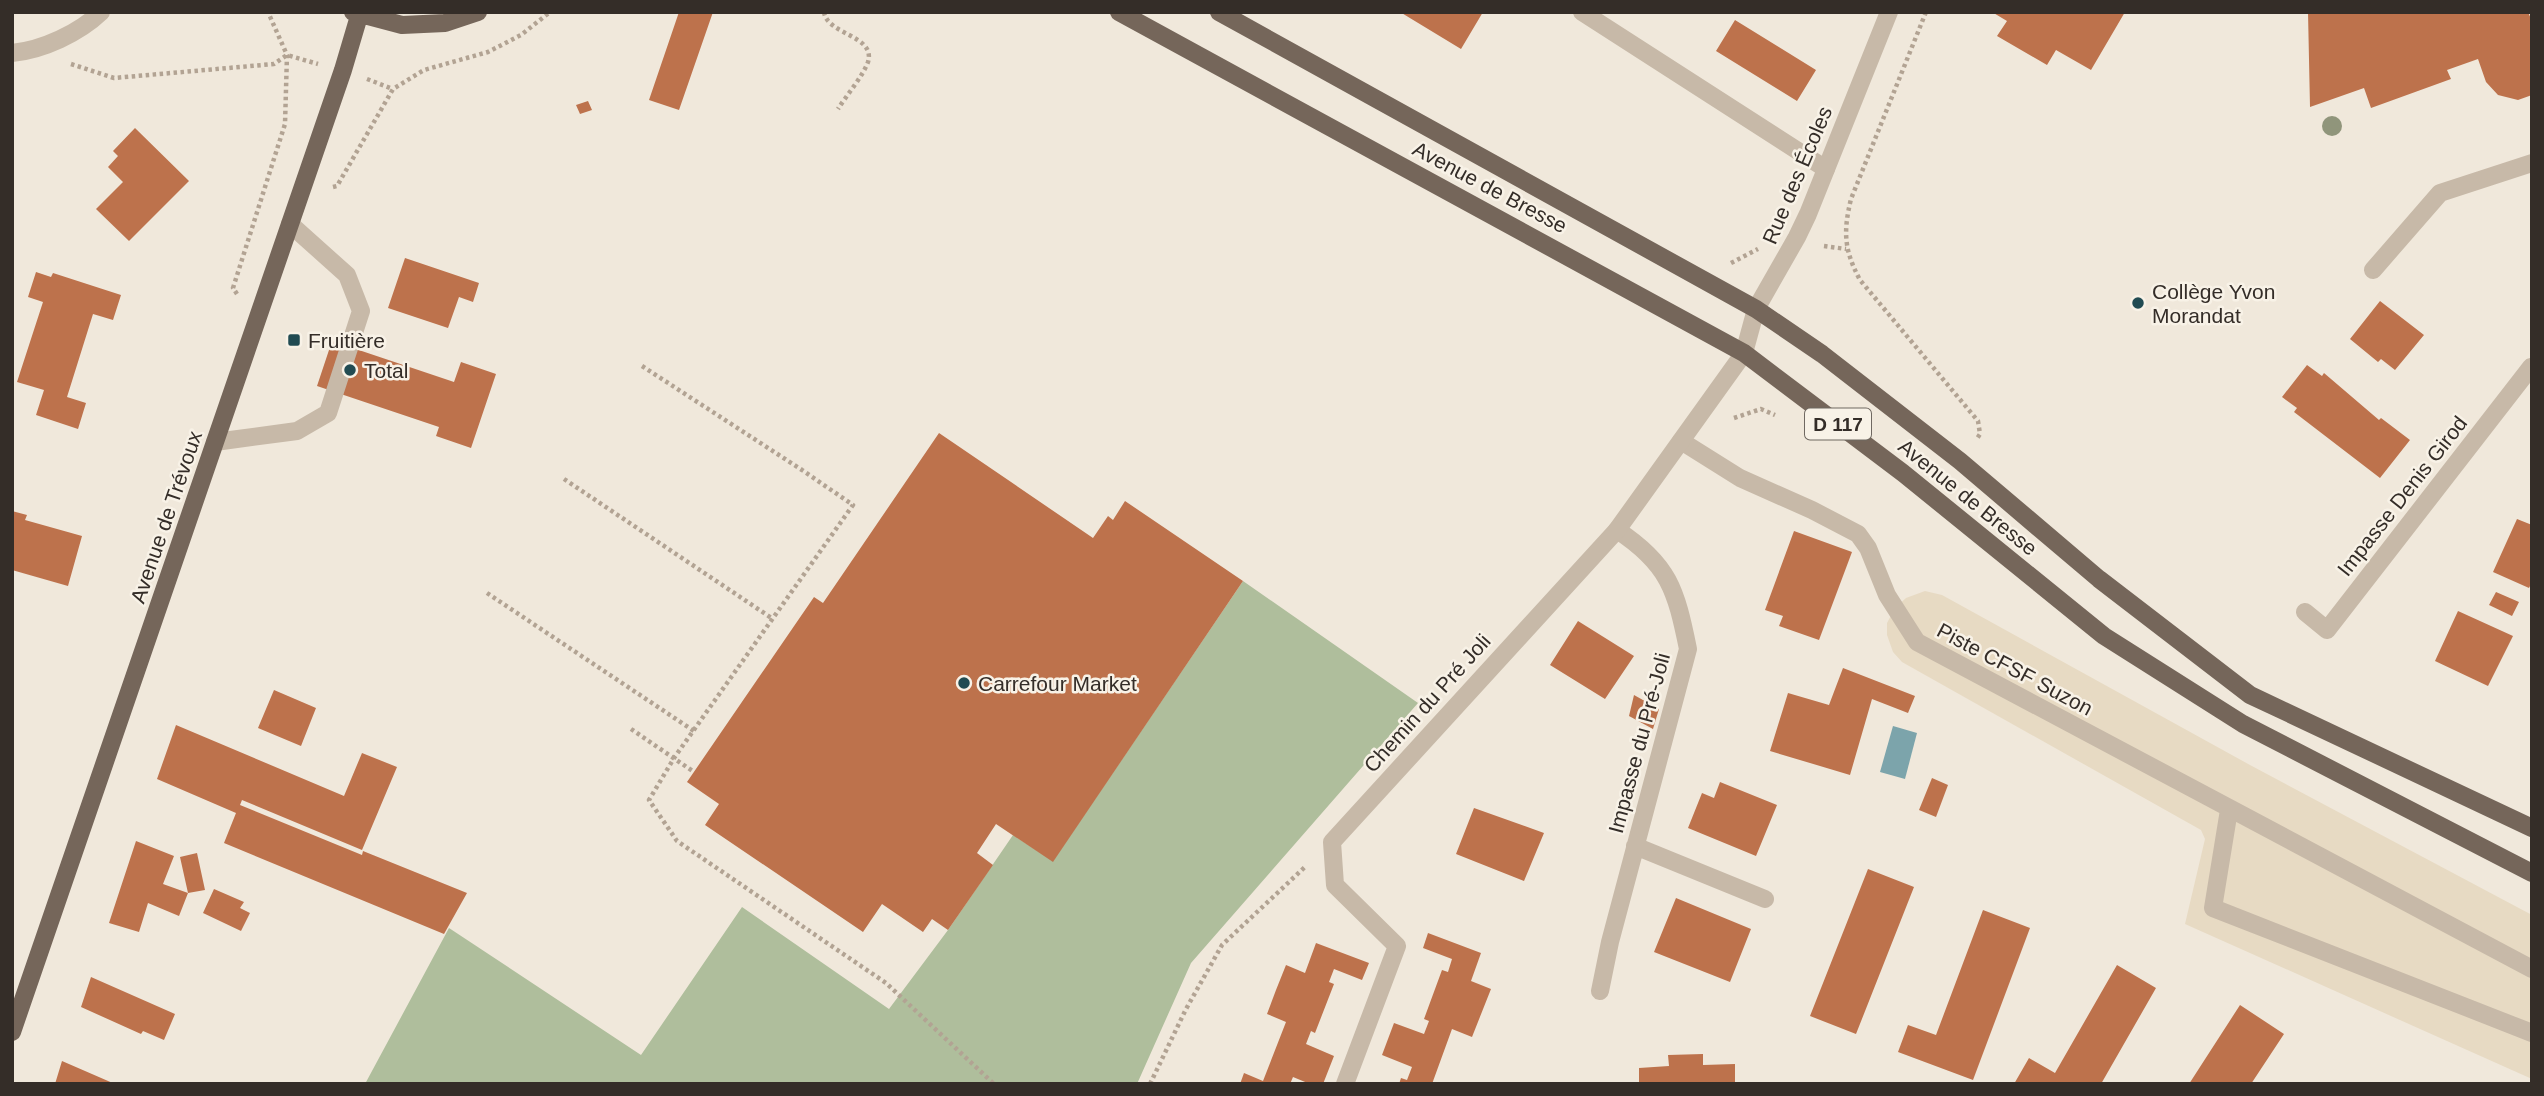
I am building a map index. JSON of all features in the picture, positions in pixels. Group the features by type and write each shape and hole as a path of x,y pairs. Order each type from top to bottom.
{"main road":[{"path":"356,14 402,25 445,23 478,12"},
{"name":"Avenue de Bresse","path":"1119,12 1744,353 1903,473 2104,636 2243,724 2532,873"},
{"name":"Avenue de Bresse","path":"1219,12 1756,309 1822,354 1960,461 2099,579 2250,695 2532,828"},
{"name":"Avenue de Trévoux","path":"12,1032 343,71 356,14"}],"street":[{"path":"21,52 89,24 101,12"},
{"path":"1582,12 1826,169"},
{"name":"Rue des Écoles","path":"1744,353 1756,309 1797,237 1889,12"},
{"path":"2372,270 2440,192 2532,163"},
{"path":"215,442 298,431 328,412 361,311 347,275 290,223"},
{"name":"Chemin du Pré Joli","path":"1332,842 1616,530 1744,353"},
{"name":"Impasse Denis Girod","path":"2305,612 2327,630 2531,367"},
{"name":"Piste CFSF Suzon","path":"1681,441 1740,478 1858,534 1868,548 1887,595 1917,642 2532,969"},
{"name":"Impasse du Pré-Joli","path":"1600,990 1610,942 1688,649 1679,602 1665,574 1642,546 1616,530"},
{"path":"2229,810 2213,908 2532,1033"},
{"path":"1332,842 1335,884 1397,946 1345,1084"},
{"path":"1635,846 1765,899"}],"path":[{"path":"257,320 233,288 285,124 287,55 268,12"},
{"path":"296,202 337,186 393,89 424,70 488,52 521,35 550,12"},
{"path":"824,12 824,18 833,26 860,42 868,51 868,61 838,109"},
{"path":"1926,12 1851,199 1846,223 1847,248 1849,259 1860,280 1978,421 1980,434 1960,461"},
{"path":"21,52 114,78 274,64 287,55"},
{"path":"642,366 853,505 674,758 649,800 677,841 886,983 994,1084"},
{"path":"1698,417 1718,429 1732,419 1761,409 1786,419"},
{"path":"564,479 773,619"},
{"path":"487,593 694,731"},
{"path":"631,729 694,772"},
{"path":"1150,1084 1185,1009 1222,945 1332,842"}],"green space":[{"path":"1243,581 1418,703 1191,963 1137,1084 365,1084 449,928 641,1055 742,907 889,1009 948,930 1013,835 1053,861"}],"shaded area":[{"path":"1925,591 1942,595 2250,765 2532,915 2532,1079 2185,924 2205,839 2201,830 1902,662 1893,652 1887,635 1887,623 1895,608 1906,598"}],"water":[{"path":"1893,726 1917,733 1905,779 1880,772"}],"building":[{"path":"679,12 713,12 679,110 649,100"},
{"path":"1400,12 1483,12 1461,49"},
{"path":"1992,12 2125,12 2091,70 2056,50 2047,65 1997,36 2007,21"},
{"path":"2308,12 2528,12 2532,21 2532,95 2518,100 2498,95 2486,82 2478,59 2447,70 2451,79 2371,108 2364,88 2310,107"},
{"path":"1735,20 1816,70 1797,101 1716,51"},
{"path":"588,101 592,110 580,114 576,105"},
{"path":"135,128 189,181 129,241 96,209 123,182 108,167 118,156 113,151"},
{"path":"405,258 479,283 473,302 459,297 448,328 388,308"},
{"path":"36,272 51,277 53,273 121,295 113,320 93,314 67,397 86,403 78,429 36,415 44,390 17,382 43,302 28,297"},
{"path":"2380,301 2424,335 2395,370 2381,359 2378,362 2350,339"},
{"path":"332,341 454,382 461,362 496,374 471,448 436,436 439,427 317,386"},
{"path":"2307,365 2322,376 2324,373 2379,420 2381,418 2410,440 2380,478 2294,412 2297,408 2282,397"},
{"name":"Carrefour Market","path":"939,433 1093,538 1108,516 1113,520 1125,501 1243,581 1053,862 996,824 977,853 993,865 948,930 932,919 923,932 882,904 863,932 705,825 719,804 687,782 814,597 823,603"},
{"path":"12,511 27,515 25,520 82,536 68,586 12,570"},
{"path":"2517,519 2532,525 2532,582 2529,588 2493,572"},
{"path":"1794,531 1852,552 1819,640 1779,626 1783,616 1765,610"},
{"path":"2496,592 2519,602 2512,616 2489,605"},
{"path":"2458,611 2513,636 2488,686 2435,661"},
{"path":"1578,621 1634,656 1605,699 1550,665"},
{"path":"1843,668 1915,696 1908,713 1872,699 1850,775 1770,751 1788,693 1829,705"},
{"path":"274,690 316,708 301,746 258,728"},
{"path":"1634,695 1659,709 1653,729 1629,716"},
{"path":"176,725 344,796 362,753 397,767 362,850 242,800 240,805 362,855 363,851 467,893 444,934 224,843 236,813 157,779"},
{"path":"1932,778 1948,785 1936,817 1919,810"},
{"path":"1720,782 1777,805 1756,856 1688,828 1702,793 1714,798"},
{"path":"1474,808 1544,833 1524,881 1456,854"},
{"path":"136,841 174,856 163,884 188,893 179,916 148,903 139,932 109,923"},
{"path":"197,853 205,890 188,893 180,857"},
{"path":"1868,869 1914,887 1856,1034 1810,1016"},
{"path":"214,889 244,902 240,908 250,913 241,931 203,913"},
{"path":"1676,898 1751,929 1730,982 1654,952"},
{"path":"1983,910 2030,928 1973,1080 1898,1052 1908,1025 1936,1035"},
{"path":"1428,933 1481,953 1471,981 1491,989 1472,1037 1452,1029 1432,1084 1399,1084 1401,1078 1407,1080 1412,1067 1382,1055 1394,1023 1424,1034 1429,1021 1424,1019 1442,970 1448,972 1452,959 1423,948"},
{"path":"1316,943 1369,963 1362,980 1334,969 1329,982 1334,984 1315,1033 1311,1031 1306,1044 1334,1056 1323,1084 1310,1084 1293,1077 1290,1084 1240,1084 1244,1073 1263,1081 1286,1022 1267,1014 1276,990 1286,965 1305,973"},
{"path":"2117,965 2156,988 2101,1084 2014,1084 2029,1058 2055,1073"},
{"path":"91,977 175,1014 164,1040 143,1031 141,1034 81,1007"},
{"path":"2240,1005 2284,1034 2251,1084 2189,1084"},
{"path":"1703,1054 1703,1065 1735,1064 1735,1084 1639,1084 1639,1068 1669,1066 1668,1055"},
{"path":"62,1061 115,1084 55,1084"}],"place":[{"name":"Collège Yvon Morandat","path":"2138,303"},
{"name":"Fruitière","path":"294,340"},
{"name":"Total","path":"350,370"},
{"name":"Carrefour Market","path":"964,683"}]}
